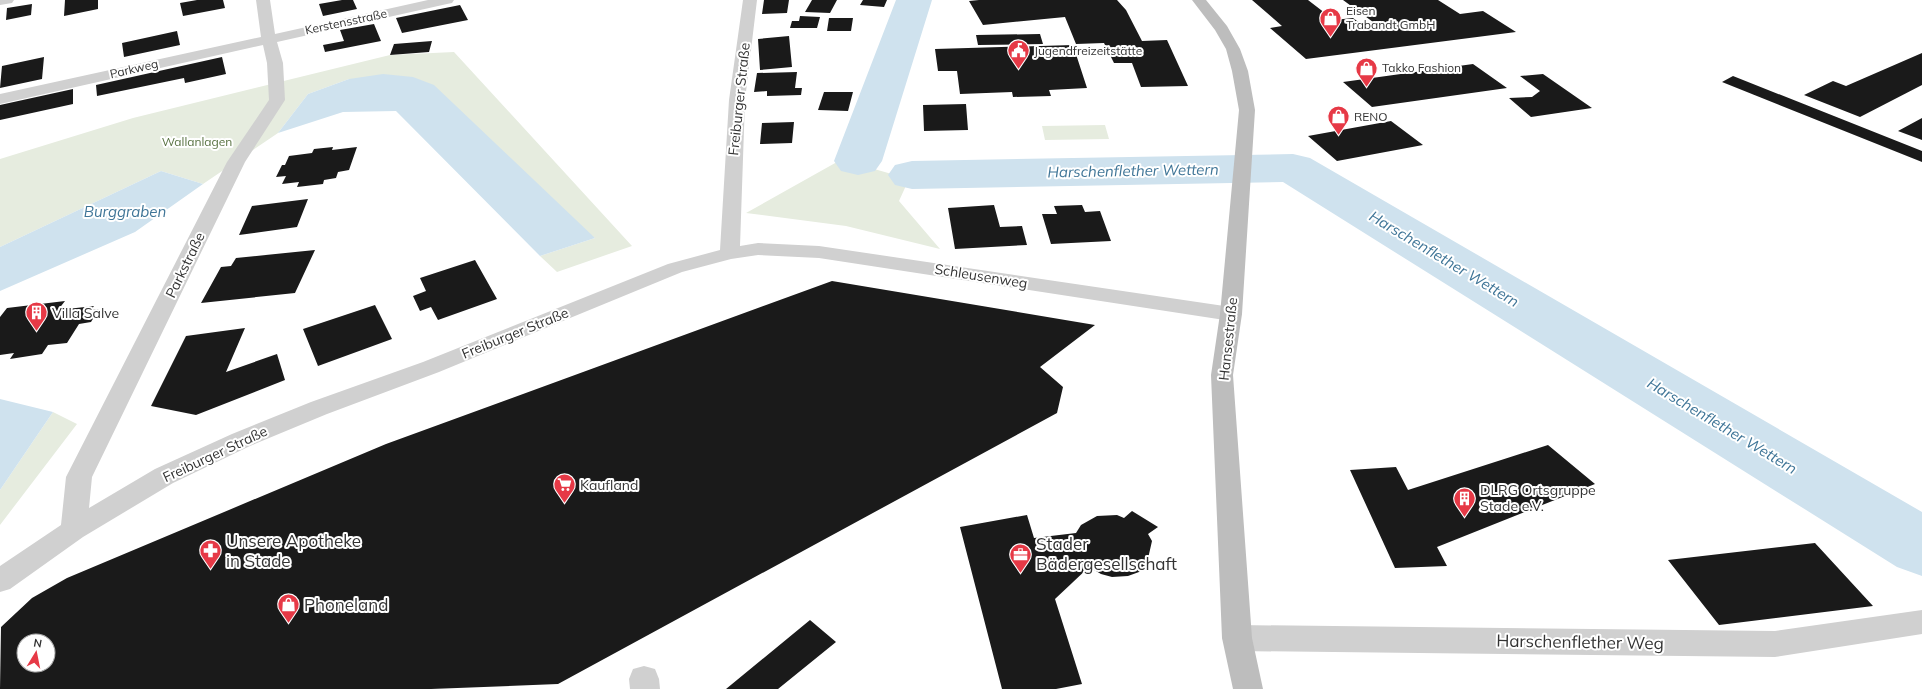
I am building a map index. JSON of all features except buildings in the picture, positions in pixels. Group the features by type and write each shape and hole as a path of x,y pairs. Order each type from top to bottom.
{"main road":[{"name":"Hansestraße","path":"1199,0 1217,23 1233,49 1242,79 1247,110 1231,314 1222,375 1237,638 1248,689"}],"street":[{"path":"0,1 7,0"},
{"name":"Parkstraße","path":"74,530 79,477 236,162 277,100 275,63 269,39 263,0"},
{"name":"Kerstensstraße","path":"269,39 447,0"},
{"name":"Freiburger Straße","path":"0,581 74,530 164,476 241,440 319,408 431,367 675,268 730,253 737,100 750,0"},
{"name":"Parkweg","path":"0,99 269,39"},
{"name":"Schleusenweg","path":"730,253 758,249 819,252 1231,314"},
{"name":"Harschenflether Weg","path":"1237,638 1775,644 1922,622"}],"green space":[{"name":"Wallanlagen","path":"454,52 632,246 557,272 540,256 595,238 349,79 308,94 278,133 203,184 161,171 0,247 0,159 133,118 390,55"},
{"path":"1105,125 1109,139 1045,140 1042,126"},
{"path":"853,153 850,162 909,179 899,201 940,249 846,226 746,213"},
{"path":"53,412 77,424 0,525 0,490"}],"water":[{"path":"383,74 413,77 434,85 595,238 540,256 396,111 343,112 278,133 308,94 349,79"},
{"name":"Burggraben","path":"161,171 203,184 135,232 0,291 0,247"},
{"path":"0,399 53,412 0,490"}],"waterway":[{"name":"Harschenflether Wettern","path":"858,161 914,0"},
{"name":"Harschenflether Wettern","path":"912,175 1293,168 1922,547"}],"place":[{"name":"Eisen Trabandt GmbH","path":"1331,38"},
{"name":"Jugendfreizeitstätte","path":"1019,70"},
{"name":"Takko Fashion","path":"1366,88"},
{"name":"RENO","path":"1338,136"},
{"name":"Villa Salve","path":"37,332"},
{"name":"Kaufland","path":"564,504"},
{"name":"DLRG Ortsgruppe Stade e.V.","path":"1465,518"},
{"name":"Unsere Apotheke in Stade","path":"211,570"},
{"name":"Stader Bädergesellschaft","path":"1021,574"},
{"name":"Phoneland","path":"288,624"}]}
